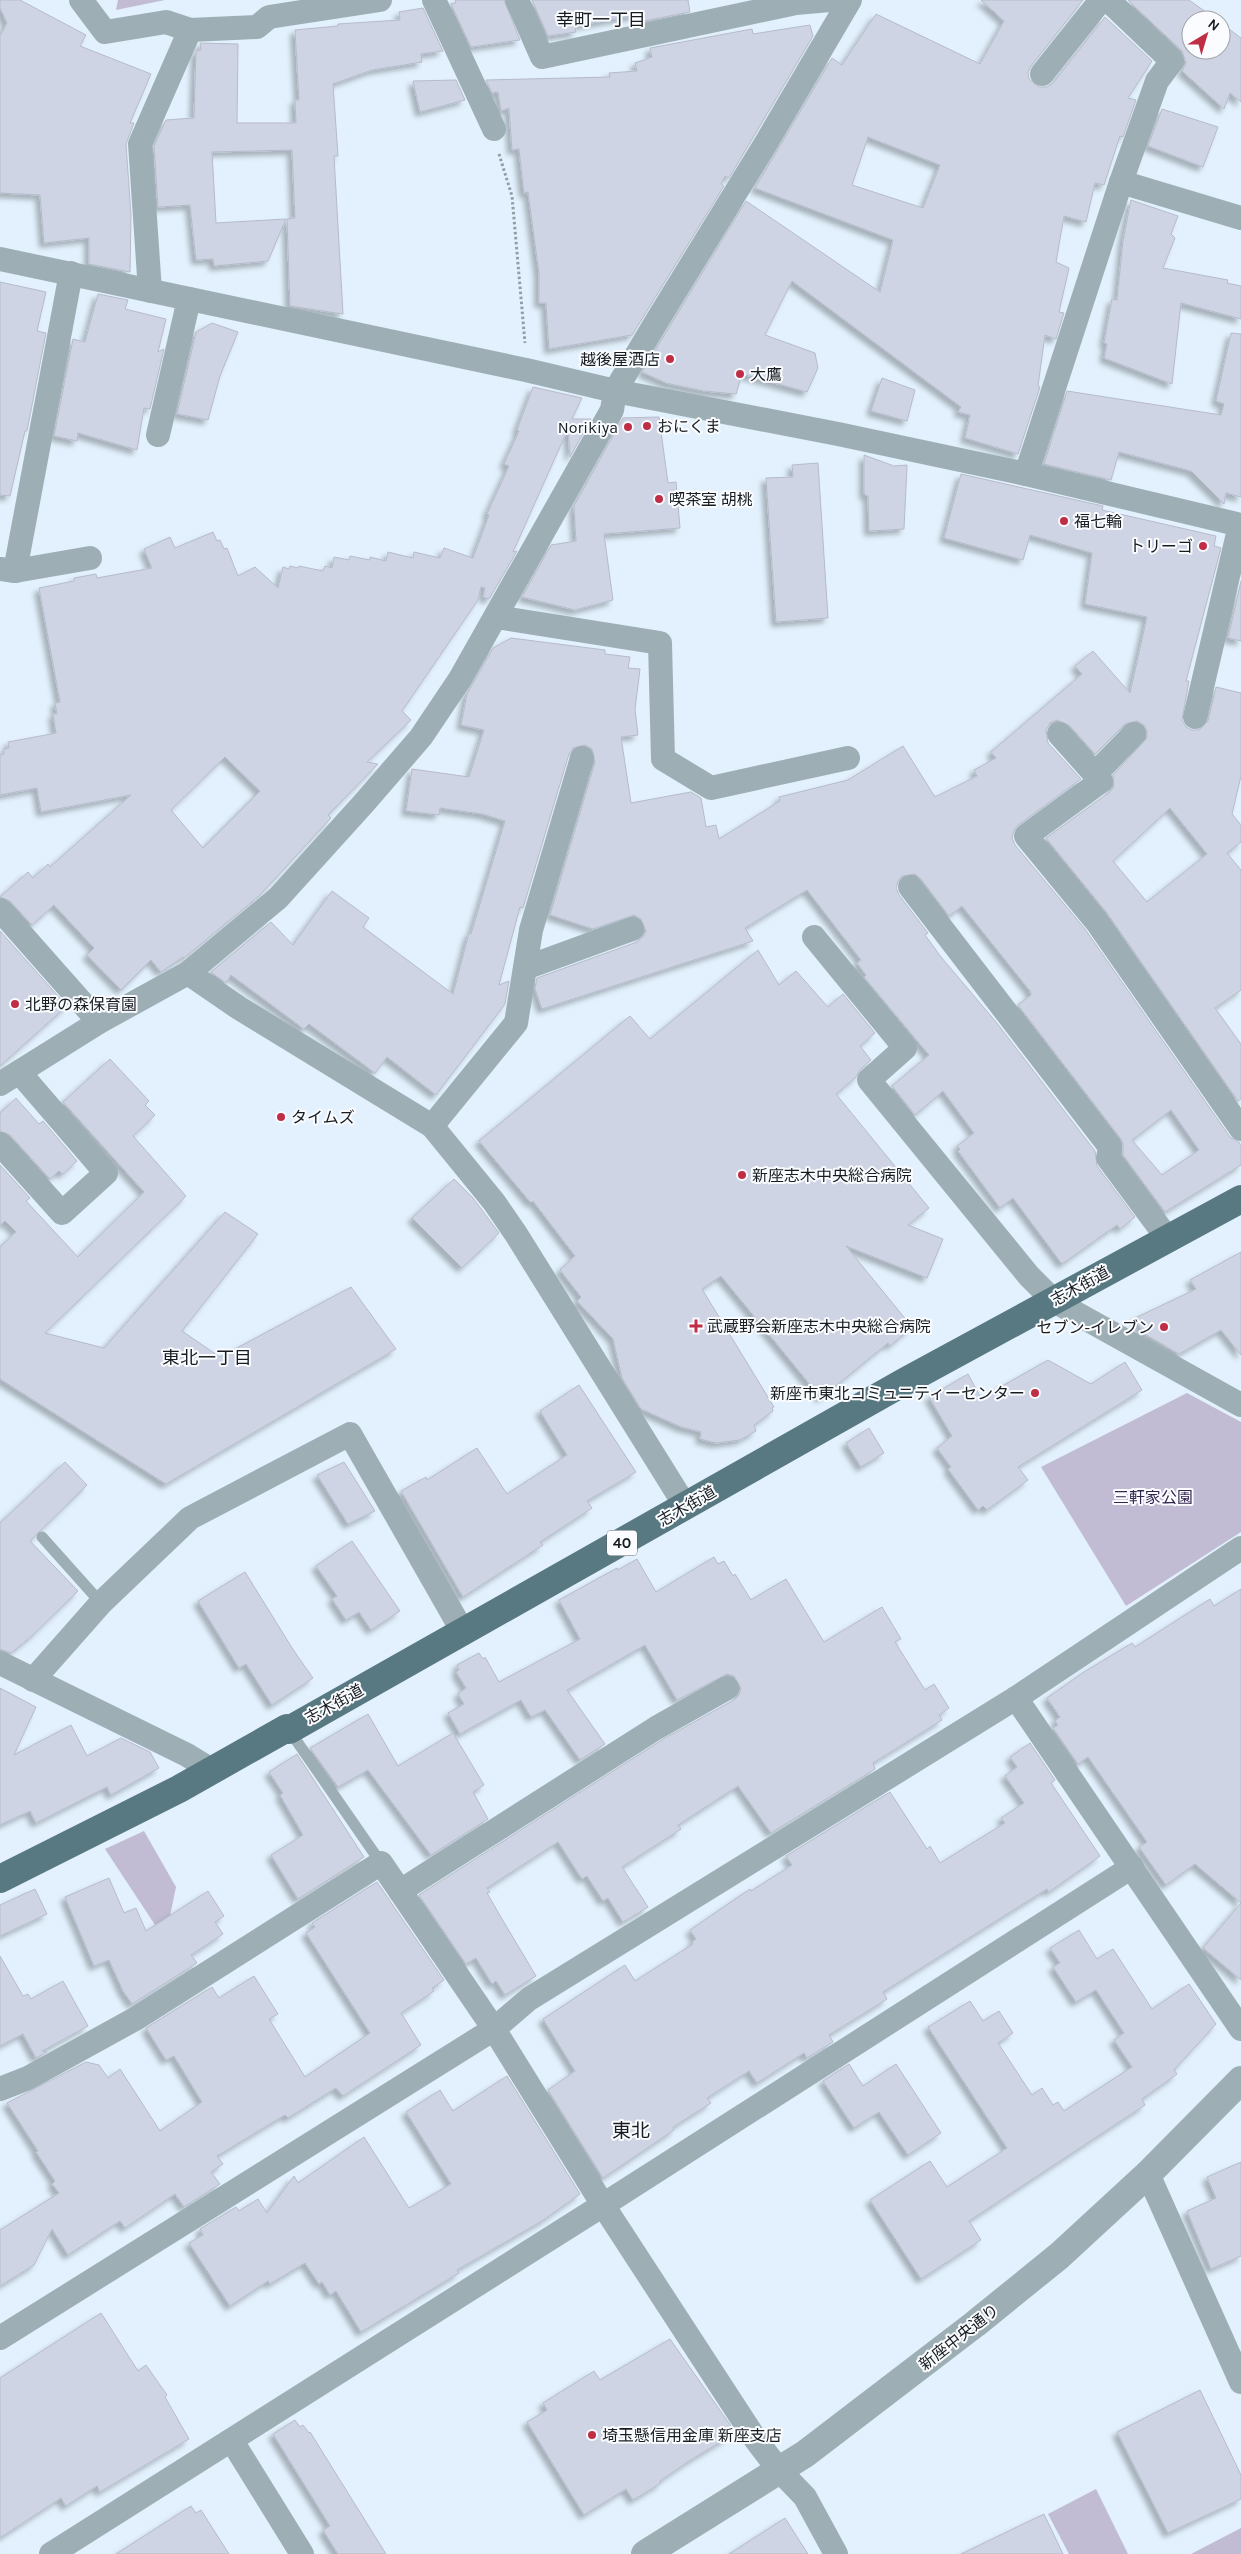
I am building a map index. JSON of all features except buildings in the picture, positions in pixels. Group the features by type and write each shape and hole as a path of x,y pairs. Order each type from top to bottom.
{"main road":[{"name":"志木街道","path":"0,1879 213,1771 287,1728 289,1730 906,1381 1241,1199"}],"street":[{"path":"81,0 105,32 166,22 190,30 257,27 269,17 380,0"},
{"path":"434,0 494,129"},
{"path":"517,0 542,58 796,3 830,0"},
{"path":"0,1144 62,1213 106,1173 9,1078 99,1022 188,973 278,898 421,737 496,617 612,410 616,391 850,0"},
{"path":"1042,74 1101,0"},
{"path":"1026,474 1121,182 1156,81 1172,61 1108,0"},
{"path":"150,291 140,144 190,30"},
{"path":"1121,182 1241,218"},
{"path":"0,259 526,370 616,391 838,434 1026,474 1241,525 1195,716"},
{"path":"71,273 7,570 90,558"},
{"path":"158,435 188,299"},
{"path":"496,617 660,643 663,759 711,788 848,758"},
{"path":"1059,734 1101,781 1026,836 1096,921 1241,1129"},
{"path":"1095,774 1134,734"},
{"path":"432,1126 516,1023 531,930 582,758"},
{"path":"910,888 1110,1147 1108,1158 1168,1239"},
{"path":"0,910 99,1022"},
{"path":"525,968 632,930"},
{"path":"814,938 905,1048 869,1080 1029,1276 1054,1301 1241,1405"},
{"path":"188,973 239,1008 432,1126 494,1202 516,1234 686,1506"},
{"path":"33,1680 101,1604 190,1518 350,1434 463,1632"},
{"path":"0,2338 494,2029 529,1999 1016,1698 1241,1548"},
{"path":"0,1663 187,1755 213,1771"},
{"path":"400,1891 656,1728 727,1688"},
{"path":"1016,1698 1241,2029"},
{"path":"0,2090 28,2078 135,2019 381,1863 494,2029 603,2205 756,2440 779,2470 805,2497 836,2554"},
{"path":"51,2554 232,2441 1132,1867"},
{"name":"新座中央通り","path":"645,2554 804,2454 898,2385 975,2324 1059,2256 1148,2174 1241,2080"},
{"path":"1148,2174 1240,2374"},
{"path":"232,2441 302,2554"}],"lane":[{"path":"42,1537 101,1604"},
{"path":"289,1730 381,1863"}],"path":[{"path":"494,129 499,155 512,196 520,271 526,370"}],"green space":[{"path":"118,0 165,0 116,10"},
{"name":"三軒家公園","path":"1187,1393 1241,1422 1241,1532 1126,1606 1041,1467"},
{"path":"144,1831 176,1887 165,1940 105,1849"},
{"path":"1096,2489 1128,2554 1069,2554 1048,2514"},
{"path":"1241,2528 1241,2554 1191,2554"}],"place":[{"name":"越後屋酒店","path":"670,359"},
{"name":"大鷹","path":"740,374"},
{"name":"おにくま","path":"647,426"},
{"name":"Norikiya","path":"628,427"},
{"name":"喫茶室 胡桃","path":"659,499"},
{"name":"福七輪","path":"1064,521"},
{"name":"トリーゴ","path":"1203,546"},
{"name":"北野の森保育園","path":"15,1004"},
{"name":"タイムズ","path":"281,1117"},
{"name":"新座志木中央総合病院","path":"742,1175"},
{"name":"武蔵野会新座志木中央総合病院","path":"696,1326"},
{"name":"セブン-イレブン","path":"1164,1327"},
{"name":"新座市東北コミュニティーセンター","path":"1035,1393"},
{"name":"埼玉懸信用金庫 新座支店","path":"592,2435"}],"district":[{"name":"幸町一丁目","path":"601,20"},
{"name":"東北一丁目","path":"207,1358"},
{"name":"東北","path":"631,2131"}]}
